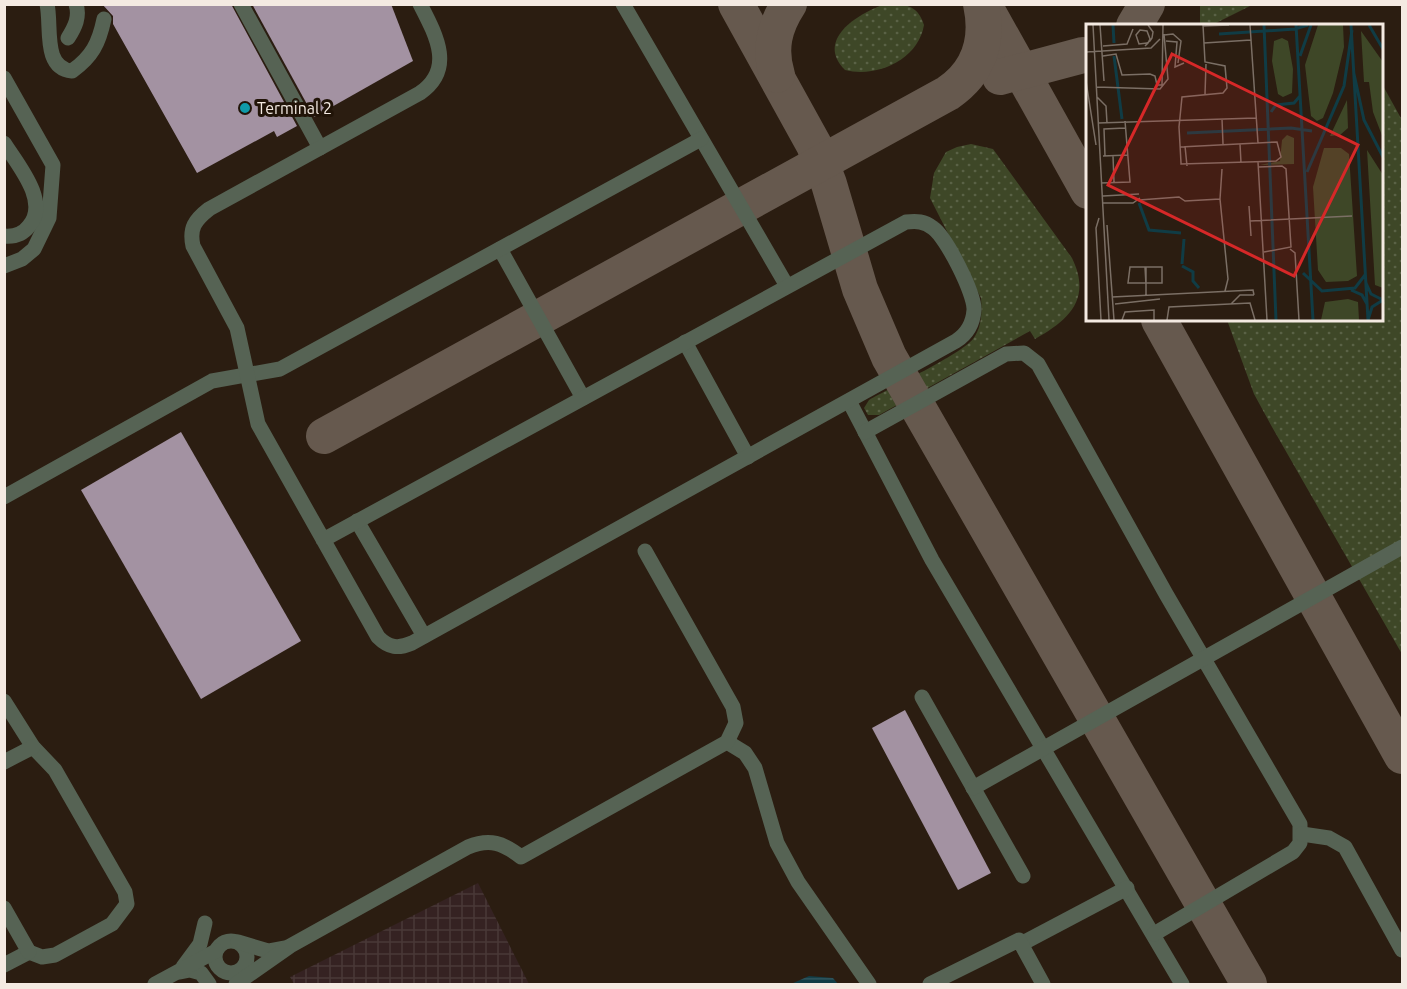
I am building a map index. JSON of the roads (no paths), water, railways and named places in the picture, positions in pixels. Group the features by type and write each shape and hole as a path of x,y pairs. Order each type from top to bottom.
{"lane":[{"path":"47,4 51,51 55,63 62,70 72,71 91,56 101,34 104,19"},
{"path":"68,38 75,26 78,11 76,4"},
{"path":"242,4 320,148"},
{"path":"323,540 906,222 924,223 943,239 974,304 969,329 956,341 424,636 403,647 386,645 378,637 323,540 258,424 237,328 193,246 190,234 194,223 209,209 420,93 434,81 439,70 439,52 430,23 420,4"},
{"path":"623,4 787,286"},
{"path":"4,78 53,165 49,218 34,249 22,259 4,266"},
{"path":"4,497 212,381 280,369 701,139"},
{"path":"4,143 34,195 38,207 35,219 27,229 18,235 4,236"},
{"path":"500,249 583,398"},
{"path":"685,342 748,457"},
{"path":"865,432 1006,354 1024,353 1032,357 1296,815 1302,834 1300,843 1293,852 1154,933"},
{"path":"849,401 932,560 1182,984"},
{"path":"357,521 424,636"},
{"path":"973,788 1402,547"},
{"path":"236,980 254,971 290,946 481,842 496,842 508,847 521,857 728,742 736,723 732,707 645,551"},
{"path":"922,697 1023,876"},
{"path":"4,701 33,747 55,770 125,892 127,904 112,924 55,955 42,957 29,952 4,908"},
{"path":"728,742 745,753 755,768 777,843 798,882 869,984"},
{"path":"4,762 33,747"},
{"path":"1302,834 1338,841 1345,848 1402,950"},
{"path":"1021,944 1127,888"},
{"path":"176,973 200,944 205,923"},
{"path":"930,984 1019,940 1043,984"},
{"path":"155,984 216,951 223,943 237,942 268,951 290,946"},
{"path":"236,980 247,959 245,949 237,942"},
{"path":"216,951 215,962 236,980"},
{"path":"4,965 29,952"},
{"path":"176,973 190,970 201,973 209,984"}],"water":[{"path":"809,976 833,978 838,984 791,984"}],"place":[{"name":"Terminal 2","path":"245,108"}]}
